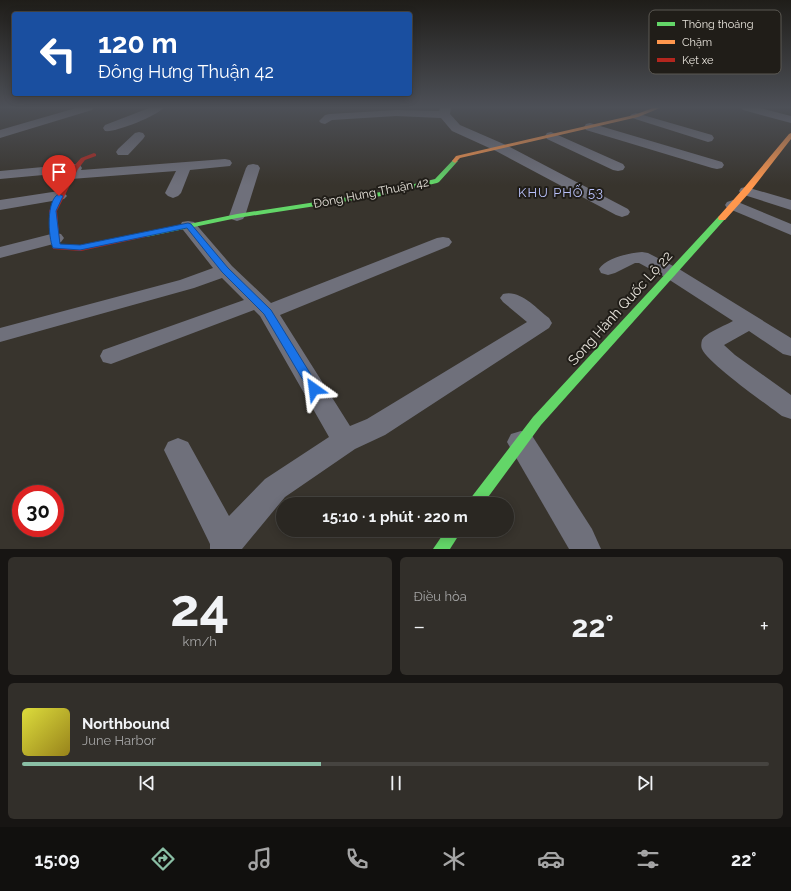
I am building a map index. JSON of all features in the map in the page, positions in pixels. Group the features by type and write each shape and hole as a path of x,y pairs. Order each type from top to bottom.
{"street":[{"path":"469,134 501,148 622,212"},
{"name":"Đông Hưng Thuận 42","path":"55,238 56,247 80,248 237,216 381,194 437,181 458,157 561,134"},
{"path":"612,134 717,165"},
{"path":"694,134 708,138"},
{"name":"Song Hành Quốc Lộ 22","path":"480,497 537,421 746,191 791,135"},
{"path":"123,152 139,136"},
{"path":"551,136 618,167"},
{"path":"0,253 55,238 52,211 59,196 73,171 83,159 94,155"},
{"path":"0,176 225,163"},
{"path":"173,193 185,166"},
{"path":"237,216 253,168"},
{"path":"746,191 791,205"},
{"path":"0,205 59,196"},
{"path":"733,205 791,230"},
{"path":"188,226 225,270 263,307 344,440"},
{"path":"110,356 263,307 443,242"},
{"path":"608,269 631,258 642,257 672,272 791,348"},
{"path":"0,335 187,284 225,270"},
{"path":"178,450 226,545 275,488 344,440 376,427 541,323 510,298"},
{"path":"749,322 713,341 713,348 727,361 791,409"},
{"path":"521,442 585,549"},
{"path":"441,549 450,537"}],"traffic: fast":[{"path":"146,235 237,216 381,194 437,181 455,161"},
{"path":"480,497 537,421 722,218"},
{"path":"441,549 450,537"}],"traffic: slow":[{"path":"455,161 458,157 560,134"},
{"path":"722,218 791,135"}],"traffic: jam":[{"path":"94,155 83,159 75,168 53,211 56,247 81,248 146,235"}],"district":[{"name":"KHU PHỐ 53","path":"561,192"}],"route":[{"path":"59,196 52,211 56,247 80,248 188,226 225,270 268,312 314,389"}]}
